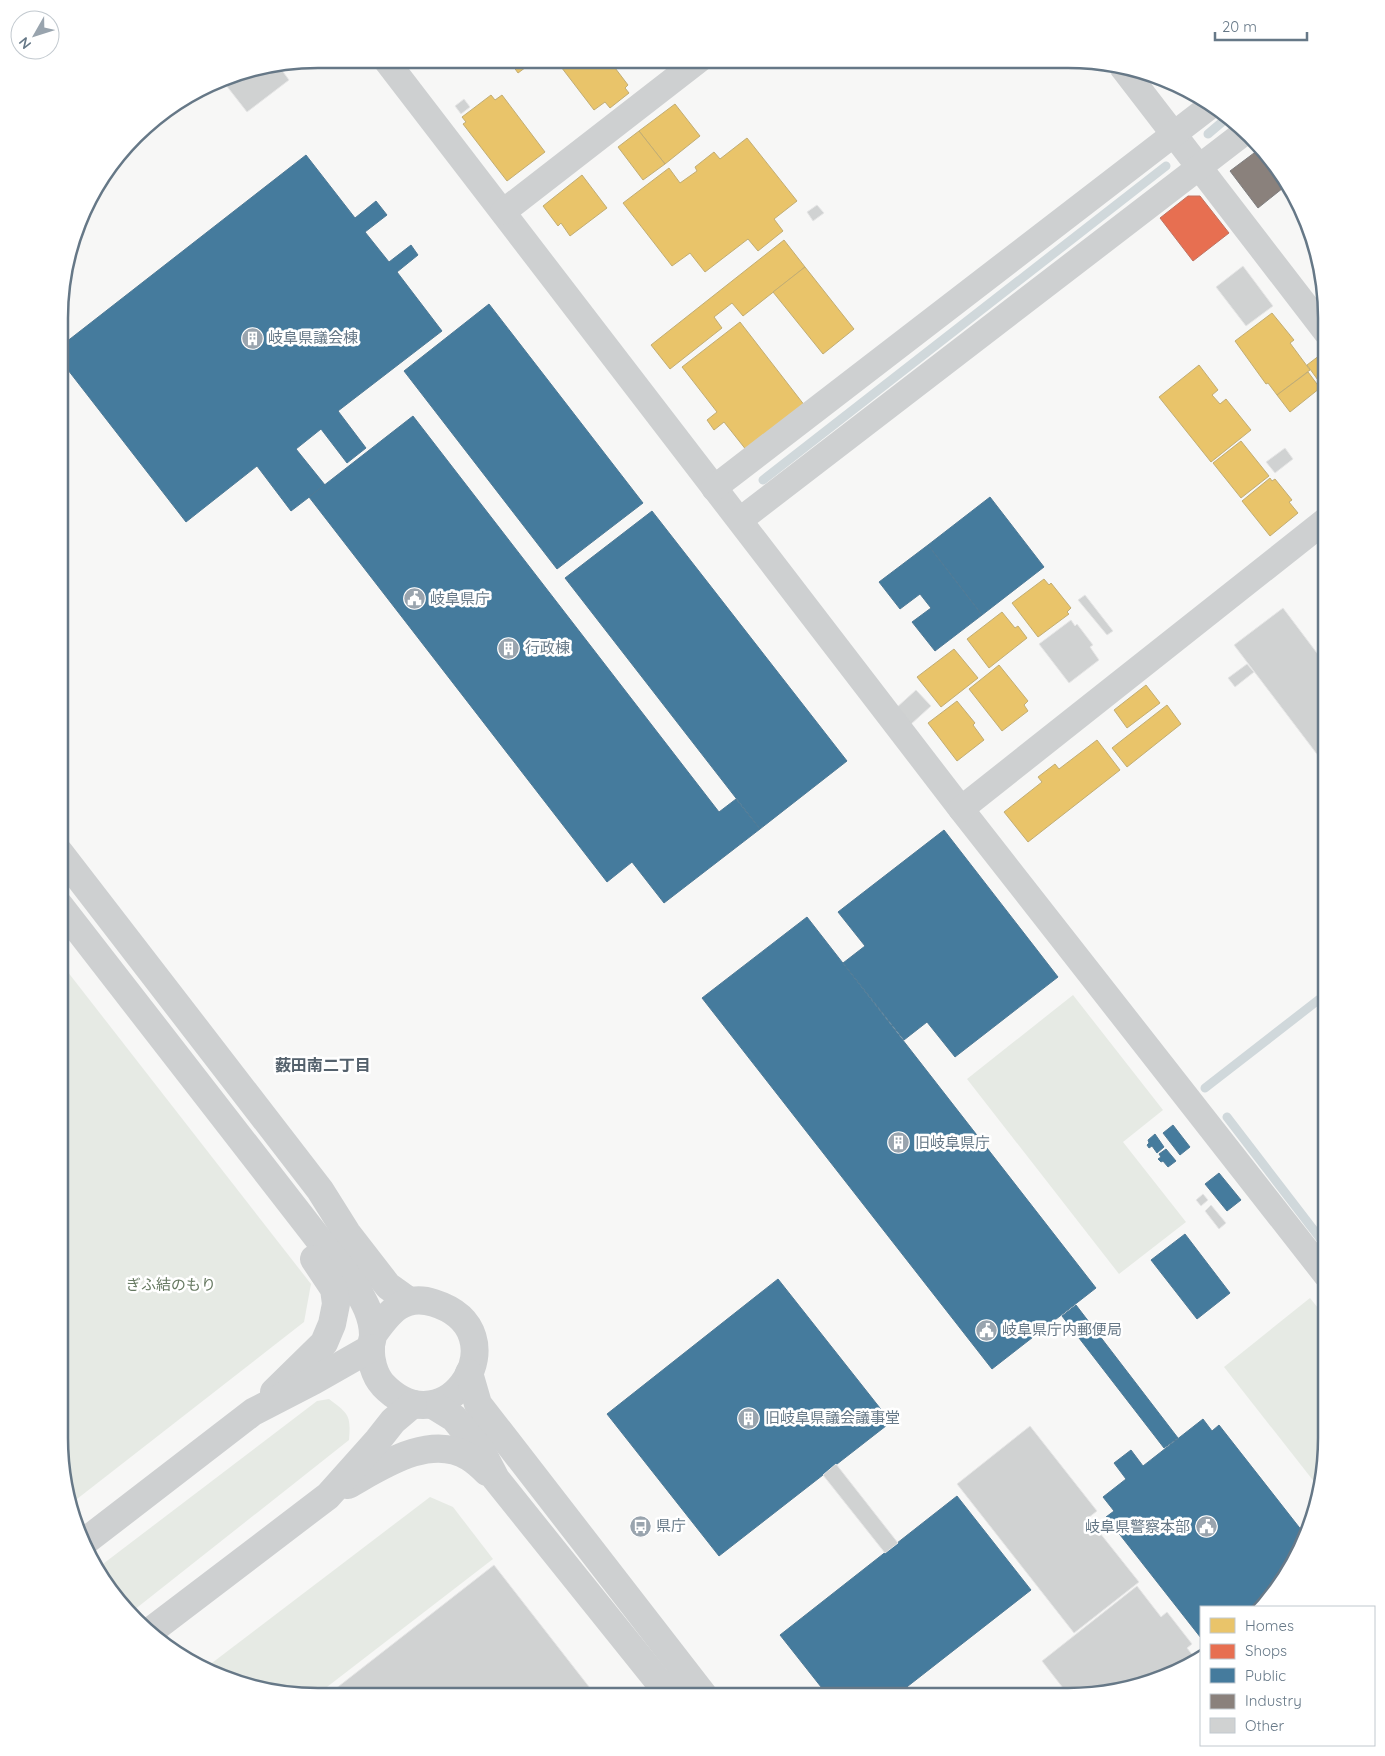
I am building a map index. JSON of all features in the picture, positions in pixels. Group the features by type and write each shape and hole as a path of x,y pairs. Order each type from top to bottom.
{"street":[{"path":"392,68 961,809 1318,1265"},
{"path":"503,212 689,68"},
{"path":"1129,75 1318,322"},
{"path":"714,488 1205,110"},
{"path":"740,520 1239,137"},
{"path":"961,809 1318,526"},
{"path":"68,863 320,1190 353,1241 388,1286 409,1301"},
{"path":"68,916 354,1286 366,1306 372,1341 373,1367 382,1384 396,1396 454,1418 482,1452 496,1479"},
{"path":"89,1539 254,1412 324,1343 332,1324 336,1304 334,1289 321,1267 289,1225 272,1180"},
{"path":"254,1412 313,1381 372,1341 387,1314 409,1301 424,1299 442,1305 458,1314 473,1335 476,1352 470,1373 464,1384 450,1397 423,1405 392,1421 378,1440 328,1496"},
{"path":"470,1373 478,1404 699,1688"},
{"path":"155,1628 328,1496 397,1458 417,1450 448,1449 469,1456 496,1479 664,1688"}],"green space":[{"name":"ぎふ結のもり","path":"68,972 311,1284 304,1322 75,1500 68,1455"},
{"path":"1073,995 1163,1110 1123,1142 1186,1222 1119,1274 967,1079"},
{"path":"1310,1298 1318,1308 1318,1438 1314,1481 1224,1367"},
{"path":"329,1399 345,1412 350,1425 349,1440 135,1609 119,1591 102,1565 317,1401"},
{"path":"430,1497 453,1507 493,1559 326,1688 301,1688 269,1684 237,1675 210,1664"}],"building: Homes":[{"path":"514,68 525,68 518,73"},
{"path":"562,68 615,68 628,85 625,88 629,93 610,108 605,102 594,110"},
{"path":"491,95 495,100 502,95 545,152 507,181 463,124 466,122 462,117"},
{"path":"675,104 700,136 665,164 639,131"},
{"path":"639,131 665,164 643,180 618,147"},
{"path":"747,138 797,201 774,219 783,231 758,251 748,239 705,272 690,253 672,266 623,203 669,168 680,183 697,171 695,167 714,152 720,159"},
{"path":"582,175 607,208 570,236 561,223 558,226 543,206"},
{"path":"784,240 805,267 743,316 732,303 714,317 722,328 670,369 651,345"},
{"path":"805,267 854,329 823,354 773,292"},
{"path":"1272,313 1294,340 1290,343 1310,370 1277,395 1268,383 1266,384 1235,341"},
{"path":"740,322 805,406 747,451 724,422 714,430 707,420 717,412 682,367"},
{"path":"1318,357 1318,380 1307,365"},
{"path":"1199,365 1218,390 1212,395 1220,404 1226,399 1251,430 1211,462 1159,397"},
{"path":"1308,372 1318,385 1318,390 1290,412 1277,395"},
{"path":"1241,441 1269,476 1241,498 1213,463"},
{"path":"1270,478 1272,481 1275,479 1292,500 1289,502 1298,513 1270,536 1242,501"},
{"path":"1044,579 1049,585 1051,583 1071,608 1067,612 1069,614 1038,637 1012,603"},
{"path":"1002,612 1015,628 1018,626 1027,638 989,668 967,639"},
{"path":"954,649 978,678 941,707 917,677"},
{"path":"999,665 1028,701 1024,705 1028,711 1002,731 969,689"},
{"path":"1146,685 1160,703 1127,728 1114,710"},
{"path":"957,701 975,723 973,725 984,740 957,761 928,723"},
{"path":"1167,705 1181,724 1127,767 1112,748"},
{"path":"1097,740 1120,770 1028,842 1004,812 1042,782 1038,777 1055,764 1059,769"}],"building: Shops":[{"path":"1188,196 1200,196 1229,233 1193,261 1160,218"}],"building: Public":[{"name":"岐阜県議会棟","path":"306,155 355,218 376,201 387,215 365,232 389,262 411,245 418,255 397,272 442,331 338,411 366,448 347,463 321,429 296,449 325,485 291,511 257,466 186,522 68,370 68,341"},
{"path":"489,304 643,503 557,569 404,371"},
{"name":"行政棟","path":"413,416 719,812 736,799 760,829 664,903 632,862 607,882 309,497"},
{"path":"990,497 1044,567 982,615 928,545"},
{"path":"652,511 847,761 760,829 565,578"},
{"path":"928,545 982,615 935,651 912,622 931,608 920,594 900,609 879,582"},
{"path":"944,830 1058,977 955,1057 927,1022 904,1040 843,963 865,946 838,912"},
{"name":"旧岐阜県庁","path":"807,917 1096,1288 992,1369 702,998"},
{"path":"1173,1125 1190,1147 1180,1155 1163,1133"},
{"path":"1155,1134 1164,1147 1157,1153 1152,1146 1149,1148 1147,1145 1149,1143 1148,1140"},
{"path":"1166,1149 1176,1161 1168,1167 1163,1161 1161,1162 1158,1159 1161,1157 1159,1154"},
{"path":"1219,1173 1241,1200 1227,1211 1205,1184"},
{"path":"1185,1234 1230,1293 1197,1319 1151,1260"},
{"name":"旧岐阜県議会議事堂","path":"778,1279 891,1422 719,1556 607,1414"},
{"path":"1076,1305 1178,1438 1164,1448 1062,1316"},
{"name":"岐阜県警察本部","path":"1203,1419 1212,1431 1219,1425 1300,1529 1284,1564 1266,1591 1252,1606 1200,1606 1200,1637 1106,1517 1114,1511 1103,1497 1126,1479 1114,1463 1131,1450 1143,1466"},
{"path":"957,1496 1031,1590 906,1688 822,1688 780,1635"}],"building: Industry":[{"path":"1255,153 1266,165 1282,189 1258,208 1230,171"}],"building: Other":[{"path":"282,70 289,80 247,112 226,85 253,76"},
{"path":"464,99 470,107 461,114 455,106"},
{"path":"817,205 824,213 813,221 807,212"},
{"path":"1243,266 1273,306 1246,326 1216,287"},
{"path":"1285,448 1293,459 1275,473 1266,462"},
{"path":"1085,595 1113,631 1107,635 1078,600"},
{"path":"1283,608 1318,654 1318,755 1234,645"},
{"path":"1071,620 1075,626 1077,624 1093,645 1090,647 1099,660 1069,683 1039,644"},
{"path":"1247,664 1254,672 1235,687 1228,678"},
{"path":"916,690 931,706 910,725 895,709"},
{"path":"1203,1194 1208,1200 1201,1206 1196,1200"},
{"path":"1211,1205 1226,1223 1219,1229 1205,1211"},
{"path":"1030,1426 1097,1511 1088,1518 1139,1582 1074,1633 957,1484"},
{"path":"836,1464 898,1543 885,1553 823,1475"},
{"path":"494,1565 590,1688 337,1688"},
{"path":"1137,1586 1161,1617 1167,1612 1192,1644 1187,1648 1192,1655 1178,1663 1132,1680 1084,1688 1063,1688 1042,1661"}],"waterway":[{"path":"1208,134 1223,121"},
{"path":"763,480 1166,166"},
{"path":"1205,1088 1318,1000"},
{"path":"1227,1117 1318,1236"}],"place":[{"name":"岐阜県議会棟","path":"252,338"},
{"name":"岐阜県庁","path":"414,599"},
{"name":"行政棟","path":"509,648"},
{"name":"旧岐阜県庁","path":"899,1143"},
{"name":"岐阜県庁内郵便局","path":"986,1330"},
{"name":"旧岐阜県議会議事堂","path":"749,1418"},
{"name":"県庁","path":"640,1526"},
{"name":"岐阜県警察本部","path":"1206,1527"}],"district":[{"name":"薮田南二丁目","path":"323,1065"}]}
